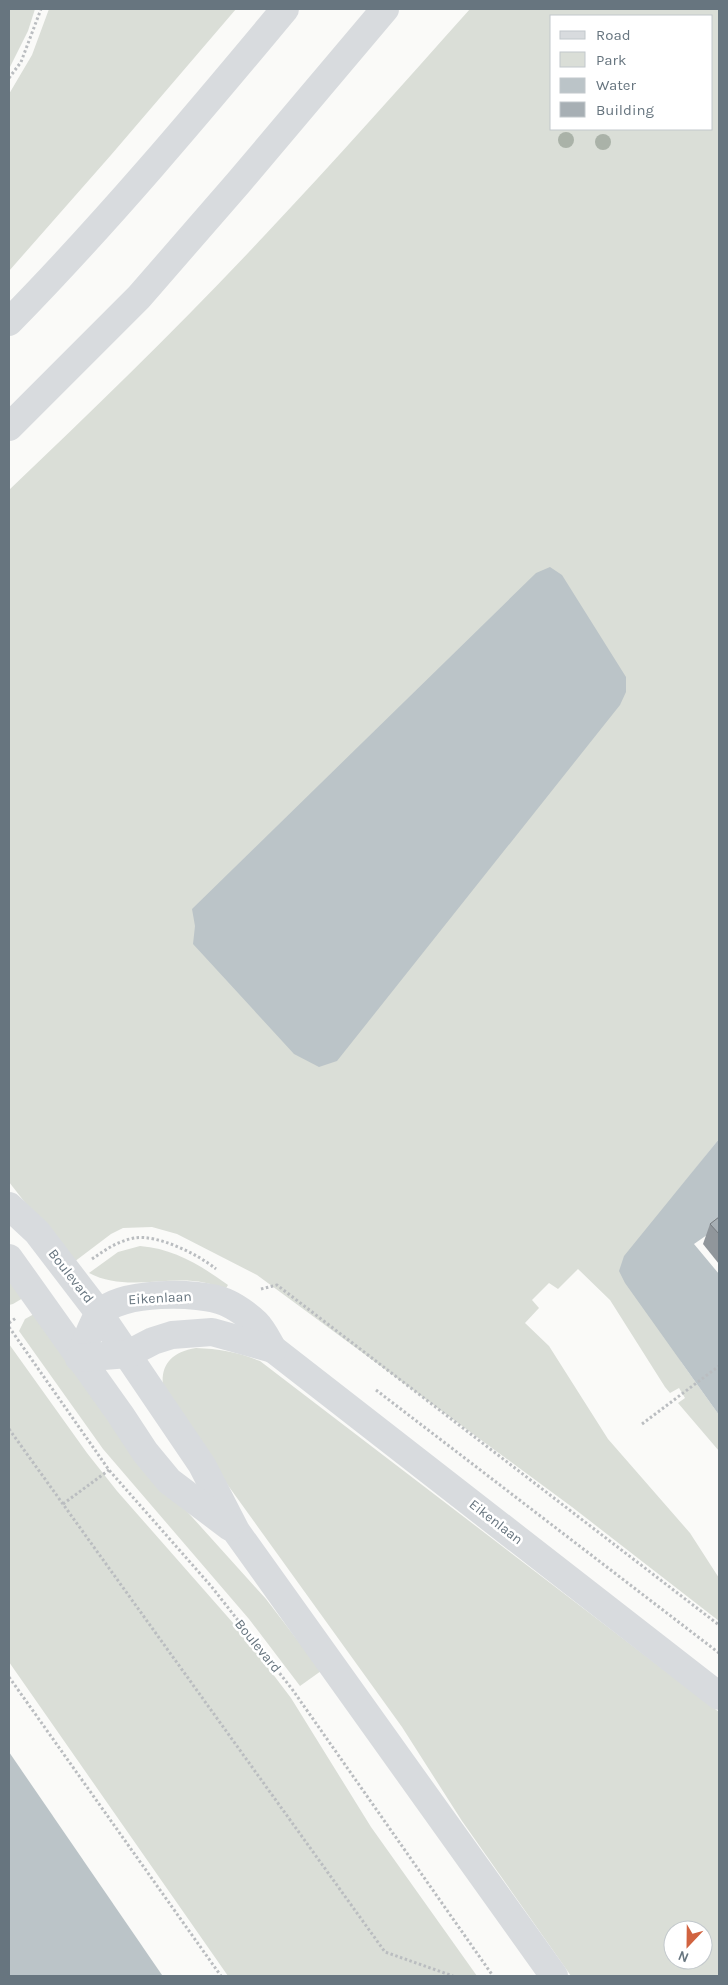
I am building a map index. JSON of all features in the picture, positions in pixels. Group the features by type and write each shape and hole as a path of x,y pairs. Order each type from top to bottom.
{"main road":[{"path":"9,322 57,273 209,101 285,9"},
{"path":"9,427 139,297 385,9"},
{"name":"Boulevard","path":"9,1206 37,1232 99,1313 202,1464 236,1531 554,1976"},
{"name":"Boulevard","path":"9,1258 145,1452 169,1481 236,1531"},
{"name":"Eikenlaan","path":"99,1313 116,1302 134,1297 187,1295 211,1297 226,1302 257,1324 273,1349 719,1696"},
{"path":"79,1358 99,1313"},
{"name":"Eikenlaan","path":"79,1358 128,1354 153,1341 172,1335 212,1332 273,1349"}],"path":[{"path":"9,78 21,62 41,9"},
{"path":"254,1291 277,1285 719,1625"},
{"name":"Boulevard","path":"9,1327 109,1470 210,1586 292,1688 493,1976"},
{"path":"642,1424 719,1366"},
{"path":"9,1429 385,1952 451,1974 452,1976"},
{"path":"63,1504 109,1470"},
{"path":"9,1677 221,1976"}],"green space":[{"path":"9,9 35,9 28,31 9,69"},
{"path":"49,9 236,9 9,271 9,94 32,55"},
{"path":"470,9 719,9 719,1139 623,1260 682,1363 719,1415 719,1451 678,1403 685,1398 679,1388 670,1393 610,1300 578,1269 558,1289 549,1283 532,1300 539,1308 525,1323 549,1346 608,1439 690,1533 719,1578 719,1621 572,1507 257,1275 177,1234 152,1227 123,1228 111,1234 74,1262 59,1246 9,1182 9,490 202,301 316,180"},
{"path":"140,1246 176,1254 228,1285 225,1290 209,1284 192,1281 123,1282 89,1273 118,1252"},
{"path":"9,1275 23,1298 9,1305"},
{"path":"34,1314 165,1487 266,1599 321,1671 300,1686 249,1619 103,1449 19,1331 25,1319"},
{"path":"9,1344 87,1453 117,1491 241,1632 291,1698 371,1827 477,1976 228,1976 9,1662"},
{"path":"196,1348 221,1350 260,1361 719,1712 719,1976 571,1976 462,1821 402,1727 165,1398 163,1388 164,1371 171,1359 178,1354"}],"water":[{"path":"550,567 562,575 626,677 626,692 620,705 337,1061 319,1067 294,1054 193,944 195,926 192,909 536,573"},
{"path":"719,1139 719,1223 717,1228 694,1244 719,1274 719,1415 625,1283 619,1271 624,1256"},
{"path":"9,1752 162,1975 162,1976 9,1976"}],"building":[{"path":"719,1217 719,1234 710,1224"}]}
